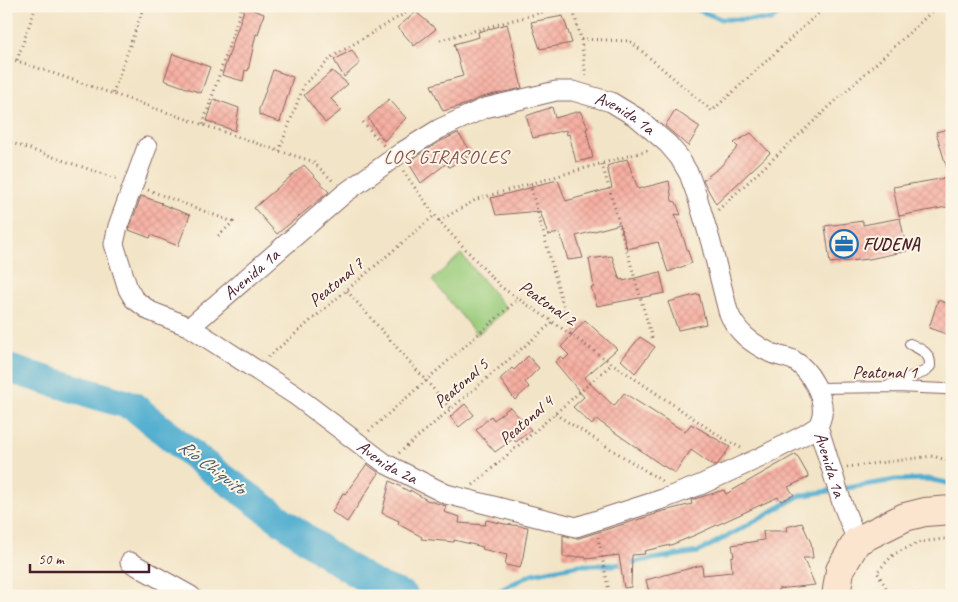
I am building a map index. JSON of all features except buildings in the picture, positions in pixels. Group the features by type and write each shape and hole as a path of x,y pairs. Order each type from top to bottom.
{"street":[{"name":"Avenida 1a","path":"190,327 345,193 439,128 485,108 556,91 573,91 612,102 639,119 668,144 679,157 689,174 711,243 728,311 738,330 753,342 772,353 793,360 806,370 817,388 822,403 822,416 818,426 857,541"},
{"name":"Avenida 2a","path":"147,147 118,226 114,244 128,289 134,299 150,311 190,327 294,394 386,464 446,494 576,527 700,485 759,458 818,426"},
{"path":"836,596 840,570 857,541 904,517 925,512 952,510"},
{"path":"130,562 191,596"}],"lane":[{"path":"885,387 924,372 930,366 930,359 926,353 910,344"},
{"name":"Peatonal 1","path":"817,388 885,387 945,389 952,391"}],"path":[{"path":"16,60 36,6"},
{"path":"113,93 144,6"},
{"path":"202,124 242,6"},
{"path":"279,151 304,84 332,57 417,6"},
{"path":"440,40 565,6"},
{"path":"572,6 581,40 589,95"},
{"path":"581,40 630,41 712,111 826,6"},
{"path":"705,222 938,6"},
{"path":"6,56 312,161 345,193"},
{"name":"Peatonal 2","path":"363,122 394,158 438,220 501,287 724,439 759,458"},
{"path":"6,141 134,185 233,222 218,236"},
{"path":"438,220 477,199 668,144"},
{"path":"602,164 652,338"},
{"path":"530,184 571,336"},
{"name":"Peatonal 7","path":"254,369 435,215"},
{"path":"346,290 450,410"},
{"path":"358,442 518,299"},
{"name":"Peatonal 5","path":"386,464 553,322"},
{"name":"Peatonal 4","path":"459,498 612,364"},
{"path":"555,414 680,492"},
{"path":"834,474 932,456 952,462"},
{"path":"594,521 610,596"},
{"path":"891,596 877,572 894,554 920,542 952,538"},
{"path":"709,590 710,596"}],"green space":[{"path":"461,254 507,309 477,335 432,280"}],"waterway":[{"path":"688,6 721,19 771,20 789,6"},
{"name":"Río Chiquito","path":"6,368 133,406 199,460 327,554 374,584 404,596"},
{"path":"489,596 532,574 579,565 615,565 698,552 799,496 895,480 928,479 952,484"}],"place":[{"name":"FUDENA","path":"844,244"}],"district":[{"name":"LOS GIRASOLES","path":"446,157"}]}
